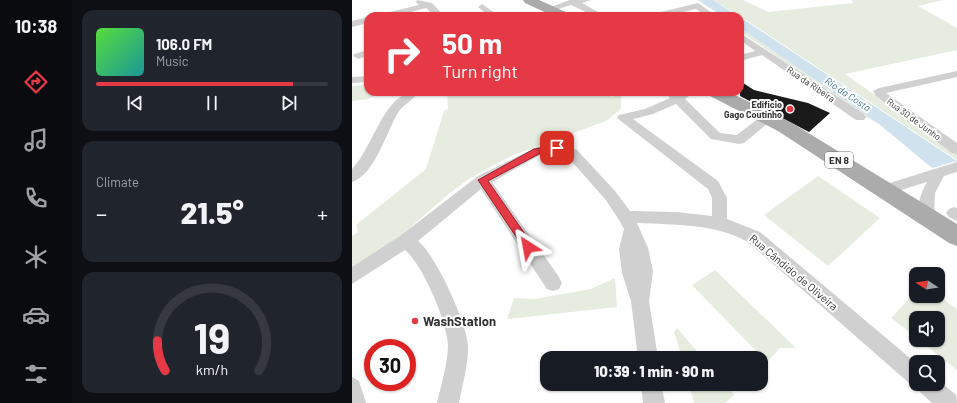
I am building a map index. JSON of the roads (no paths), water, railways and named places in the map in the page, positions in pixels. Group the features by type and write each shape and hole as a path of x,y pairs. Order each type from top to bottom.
{"main road":[{"path":"529,0 556,12"},
{"name":"EN 8","path":"724,96 768,117 796,133 957,236"}],"street":[{"path":"416,0 429,5 436,12"},
{"path":"550,9 572,2 587,0"},
{"path":"572,2 593,12"},
{"path":"402,12 429,5"},
{"path":"673,12 698,6 706,12"},
{"path":"482,7 489,12"},
{"path":"352,24 364,21"},
{"name":"Rua da Ribeira","path":"744,39 860,117"},
{"path":"744,57 762,52"},
{"name":"Rua 30 de Junho","path":"957,74 879,91 880,94 957,150"},
{"path":"352,80 364,79"},
{"path":"352,178 365,164 395,108 407,96"},
{"path":"676,96 647,113 623,118 713,185 718,192 721,206 718,222"},
{"path":"681,96 716,136 739,140 768,117"},
{"path":"352,276 406,241 483,180 537,151 557,148 572,153 610,195 629,223 627,249 631,273 640,301 647,351"},
{"path":"885,190 957,167"},
{"path":"926,216 928,193 940,173"},
{"path":"483,180 553,283"},
{"name":"Rua Cândido de Oliveira","path":"629,223 718,222 739,228 754,237 909,370"},
{"path":"406,241 414,245 424,256 457,336 458,347 448,403"},
{"path":"352,388 355,403"},
{"path":"653,391 654,403"},
{"path":"934,391 948,403"}],"water":[{"path":"698,0 713,0 732,12 716,12"},
{"name":"Rio da Costa","path":"744,20 957,161 932,168 879,124 744,31"}],"place":[{"name":"Edificio Gago Coutinho","path":"790,109"},
{"name":"WashStation","path":"415,321"}]}
